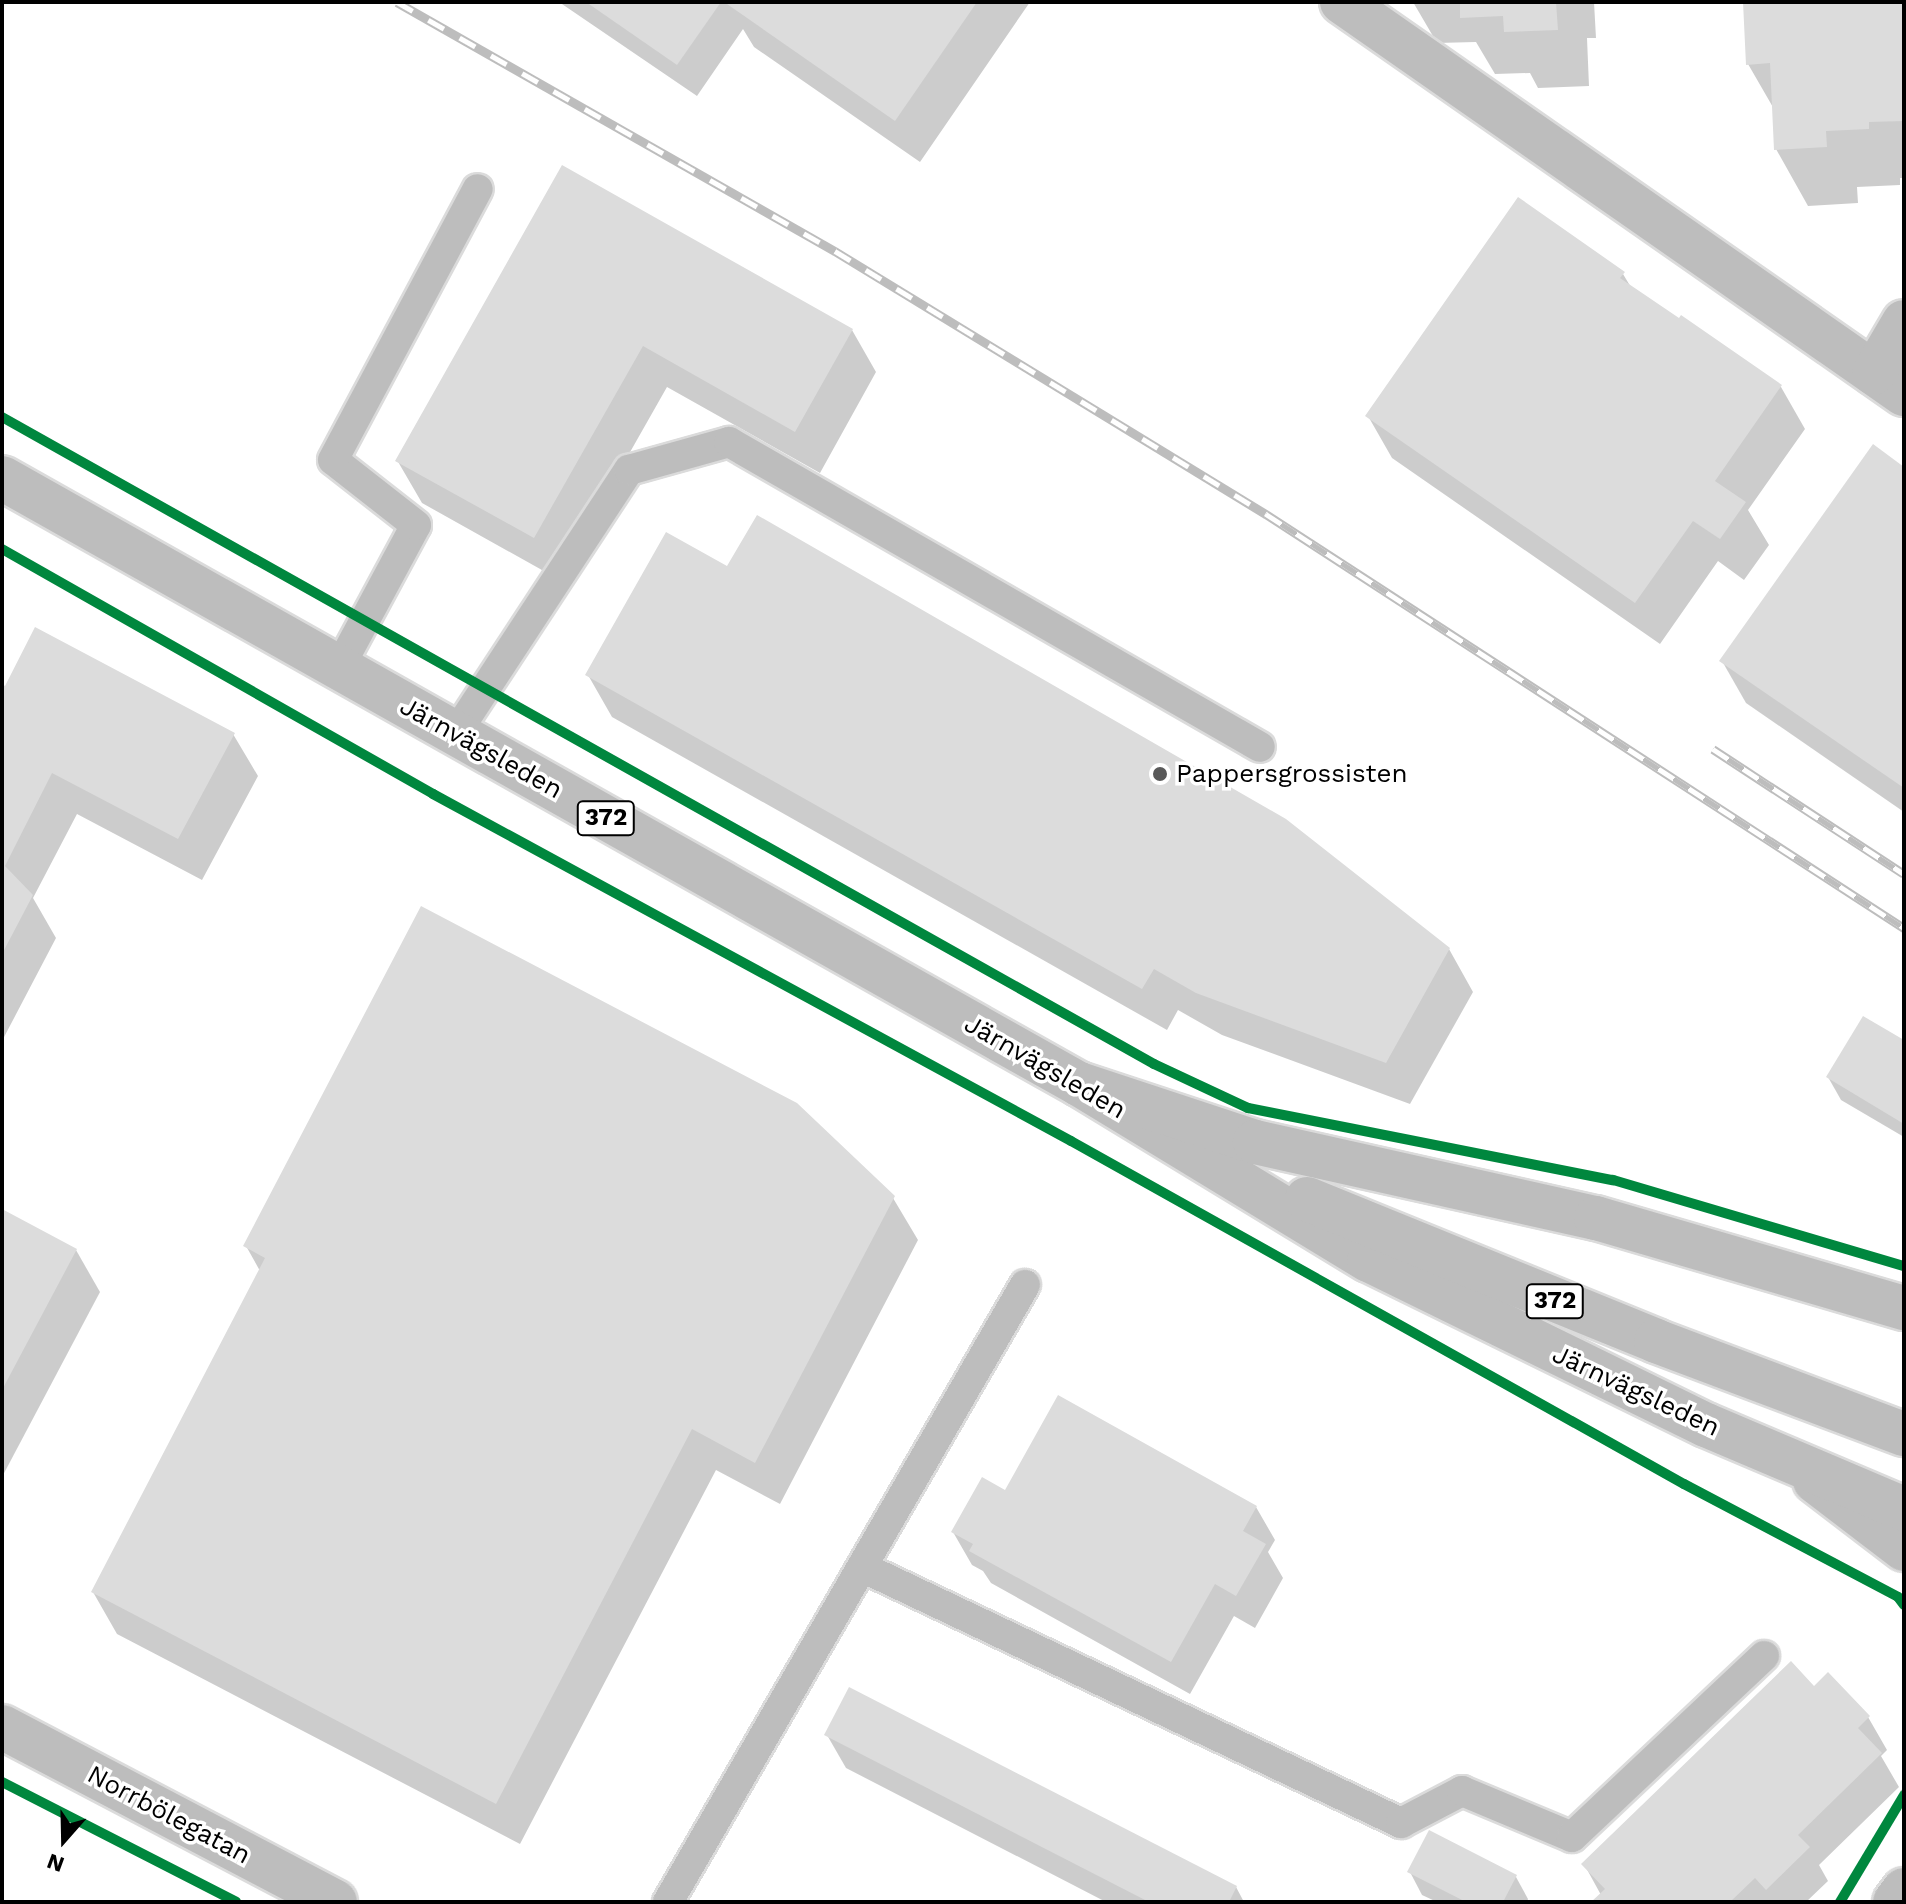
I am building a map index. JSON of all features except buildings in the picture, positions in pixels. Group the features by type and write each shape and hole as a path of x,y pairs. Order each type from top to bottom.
{"main road":[{"path":"1342,2 1889,383 1904,322"},
{"name":"Järnvägsleden","path":"2,478 1079,1084 1369,1260 1588,1369 1787,1461 1904,1509"},
{"path":"1079,1084 1255,1142 1596,1218 1904,1308"},
{"name":"Järnvägsleden","path":"1208,1163 1343,1212 1656,1341 1904,1434"},
{"path":"1787,1461 1887,1532 1904,1549"},
{"name":"Norrbölegatan","path":"2,1727 335,1902"},
{"path":"1895,1902 1904,1890"}],"lane":[{"path":"339,668 416,525 333,460 478,189"},
{"path":"456,733 629,470 729,442 1260,747"},
{"path":"668,1902 1025,1285"},
{"path":"862,1567 1401,1823 1462,1791 1572,1837 1764,1656"}],"railway":[{"path":"397,2 835,251 1266,514 1904,928"},
{"path":"1713,749 1904,874"}],"cycle path":[{"path":"2,417 1154,1064 1248,1108 1613,1180 1904,1266"},
{"path":"2,549 433,794 1071,1141 1684,1484 1898,1597 1904,1605"},
{"path":"2,1782 236,1902"},
{"path":"1840,1902 1904,1795"}],"place":[{"name":"Pappersgrossisten","path":"1160,774"}]}
